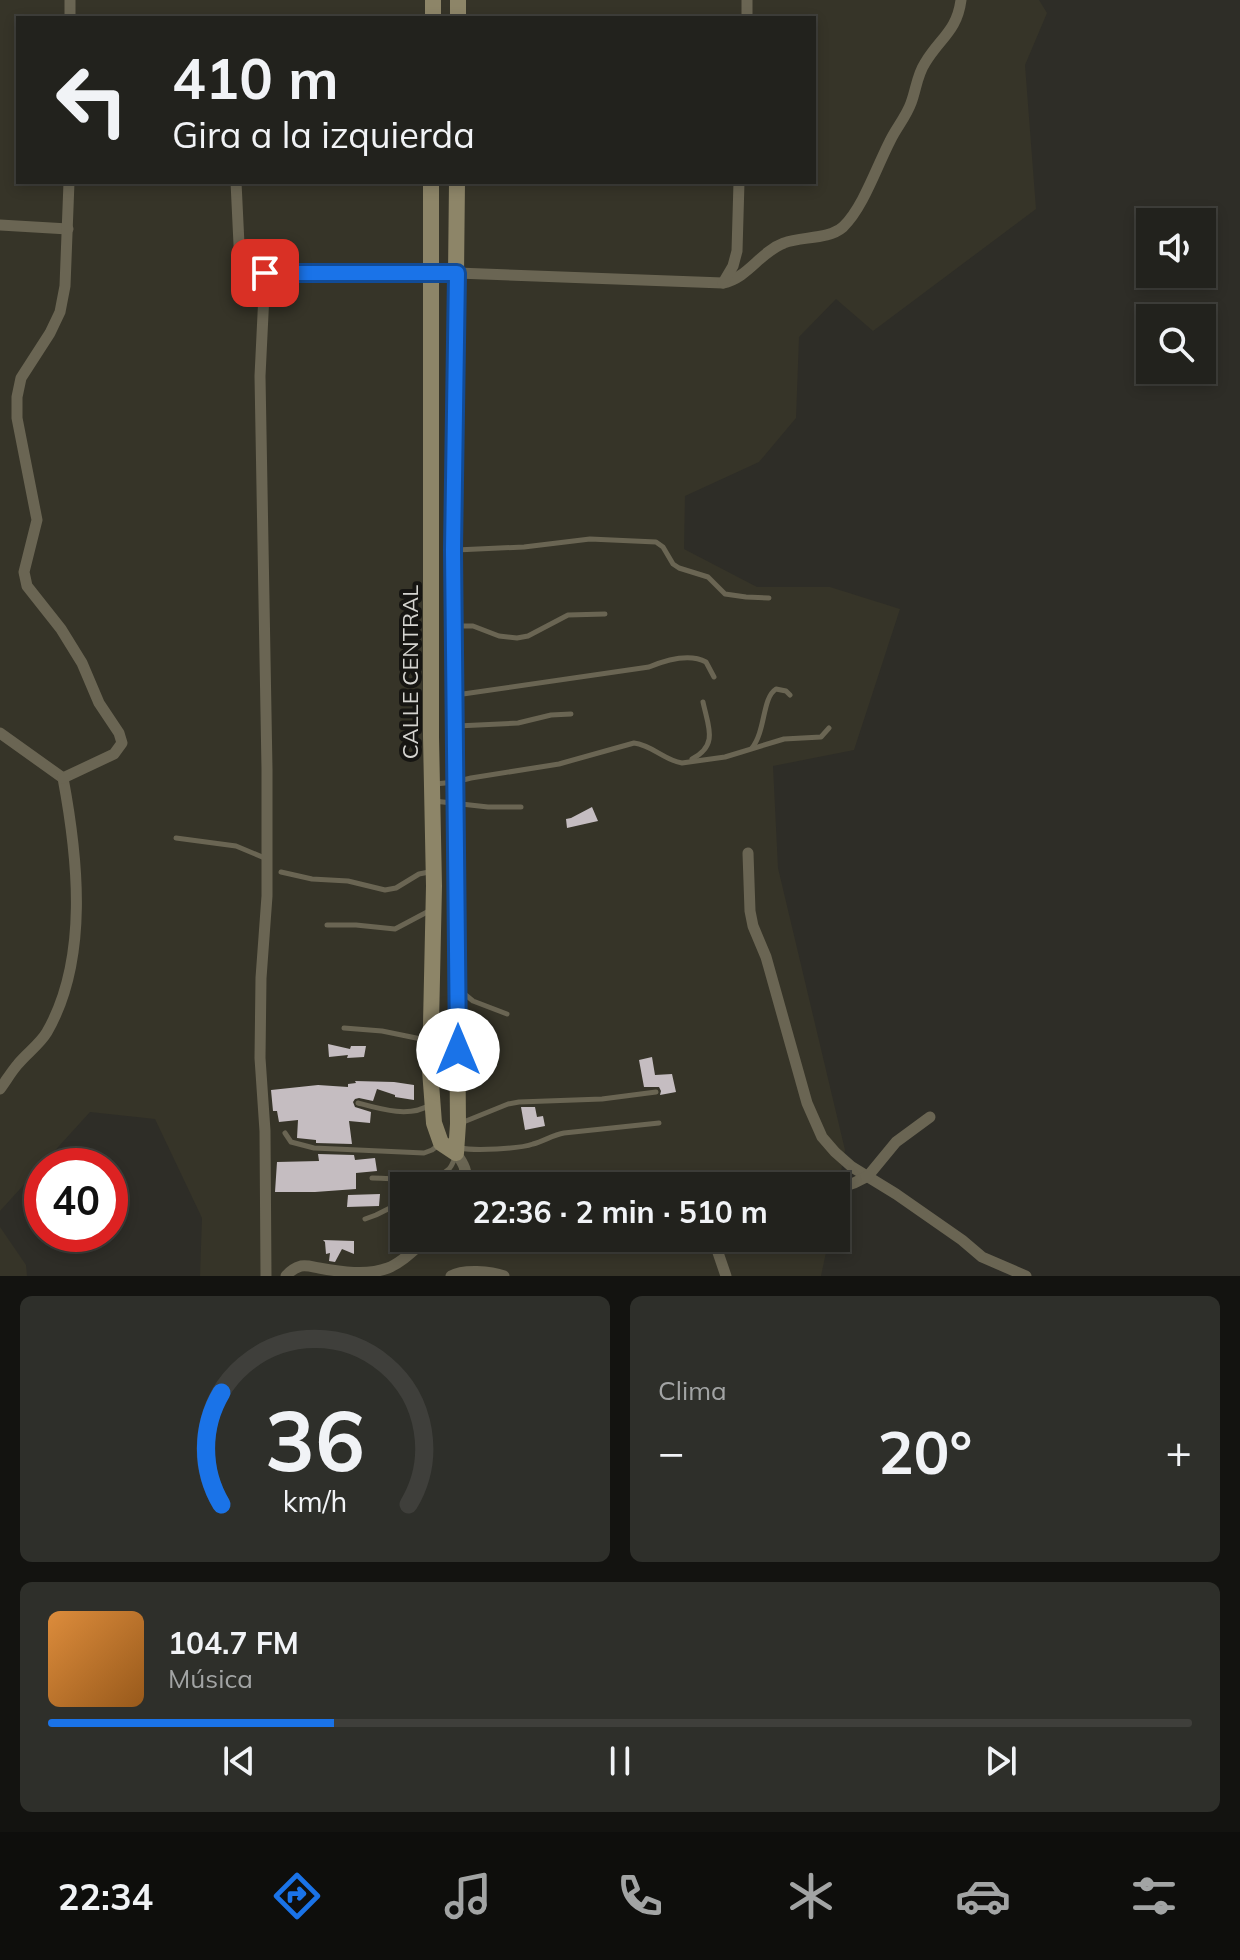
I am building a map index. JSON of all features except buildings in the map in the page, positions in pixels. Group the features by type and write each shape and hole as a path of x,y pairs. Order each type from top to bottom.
{"street":[{"path":"236,184 240,265 247,271 431,272 723,283 740,277 782,243 837,231 854,214 890,140 907,113 919,73 957,20 961,0"},
{"path":"63,778 114,754 122,743 99,703 82,663 24,580 24,565 37,520 17,418 17,397 21,378 60,312 65,286 69,184"},
{"name":"CALLE CENTRAL","path":"431,184 433,1103 434,1123 466,1172"},
{"name":"CALLE CENTRAL","path":"455,1151 458,1124 453,550 457,184"},
{"path":"723,283 737,251 739,184"},
{"path":"0,225 68,229"},
{"path":"265,273 260,376 267,896 260,1045 265,1131 266,1276"},
{"path":"0,733 63,778 76,864 75,927 66,987 45,1035 0,1089"},
{"path":"748,853 753,926 766,957 807,1103 822,1137 852,1167 983,1257 1026,1276"},
{"path":"850,1184 868,1176 896,1142 930,1117"},
{"path":"286,1276 298,1266 308,1266 315,1272 371,1272 388,1268 412,1252"},
{"path":"718,1252 726,1276"},
{"path":"451,1276 462,1271 504,1276"}],"lane":[{"path":"453,550 524,547 590,539 656,542 663,547 673,564 708,577 725,594 769,598"},
{"path":"454,626 473,626 499,636 517,638 528,636 568,615 605,614"},
{"path":"454,695 692,658 706,662 714,677"},
{"path":"751,750 761,732 769,695 781,689 790,695"},
{"path":"687,762 703,753 710,739 703,702"},
{"path":"455,726 518,723 571,714"},
{"path":"432,792 471,778 559,764 634,743 642,744 675,762 687,762 725,757 784,739 821,737 829,728"},
{"path":"432,792 456,802 521,807"},
{"path":"176,838 236,846 267,859"},
{"path":"281,872 312,879 348,881 385,890 396,888 419,874 434,871"},
{"path":"327,925 395,929 434,908"},
{"path":"457,989 473,1001 507,1014"},
{"path":"344,1028 367,1029 431,1041"},
{"path":"458,1124 519,1102 602,1099 656,1092"},
{"path":"358,1103 401,1111 423,1110 433,1103"},
{"path":"285,1133 297,1145 424,1153 432,1150 532,1145 564,1133 659,1123"},
{"path":"372,1178 433,1177 450,1168 455,1151"},
{"path":"455,1151 457,1172"},
{"path":"365,1219 390,1207"}],"shaded area":[{"path":"0,0 1039,0 1047,13 1025,65 1036,209 873,331 836,299 799,337 796,418 759,462 685,496 684,549 757,587 830,587 900,609 854,750 773,766 778,868 845,1150 841,1172 390,1172 390,1252 826,1252 821,1276 200,1276 202,1218 155,1119 90,1112 57,1148 24,1148 24,1185 0,1211"},
{"path":"0,1227 26,1265 27,1276 0,1276"}],"route":[{"path":"265,273 457,273 453,550 458,1050"}]}
